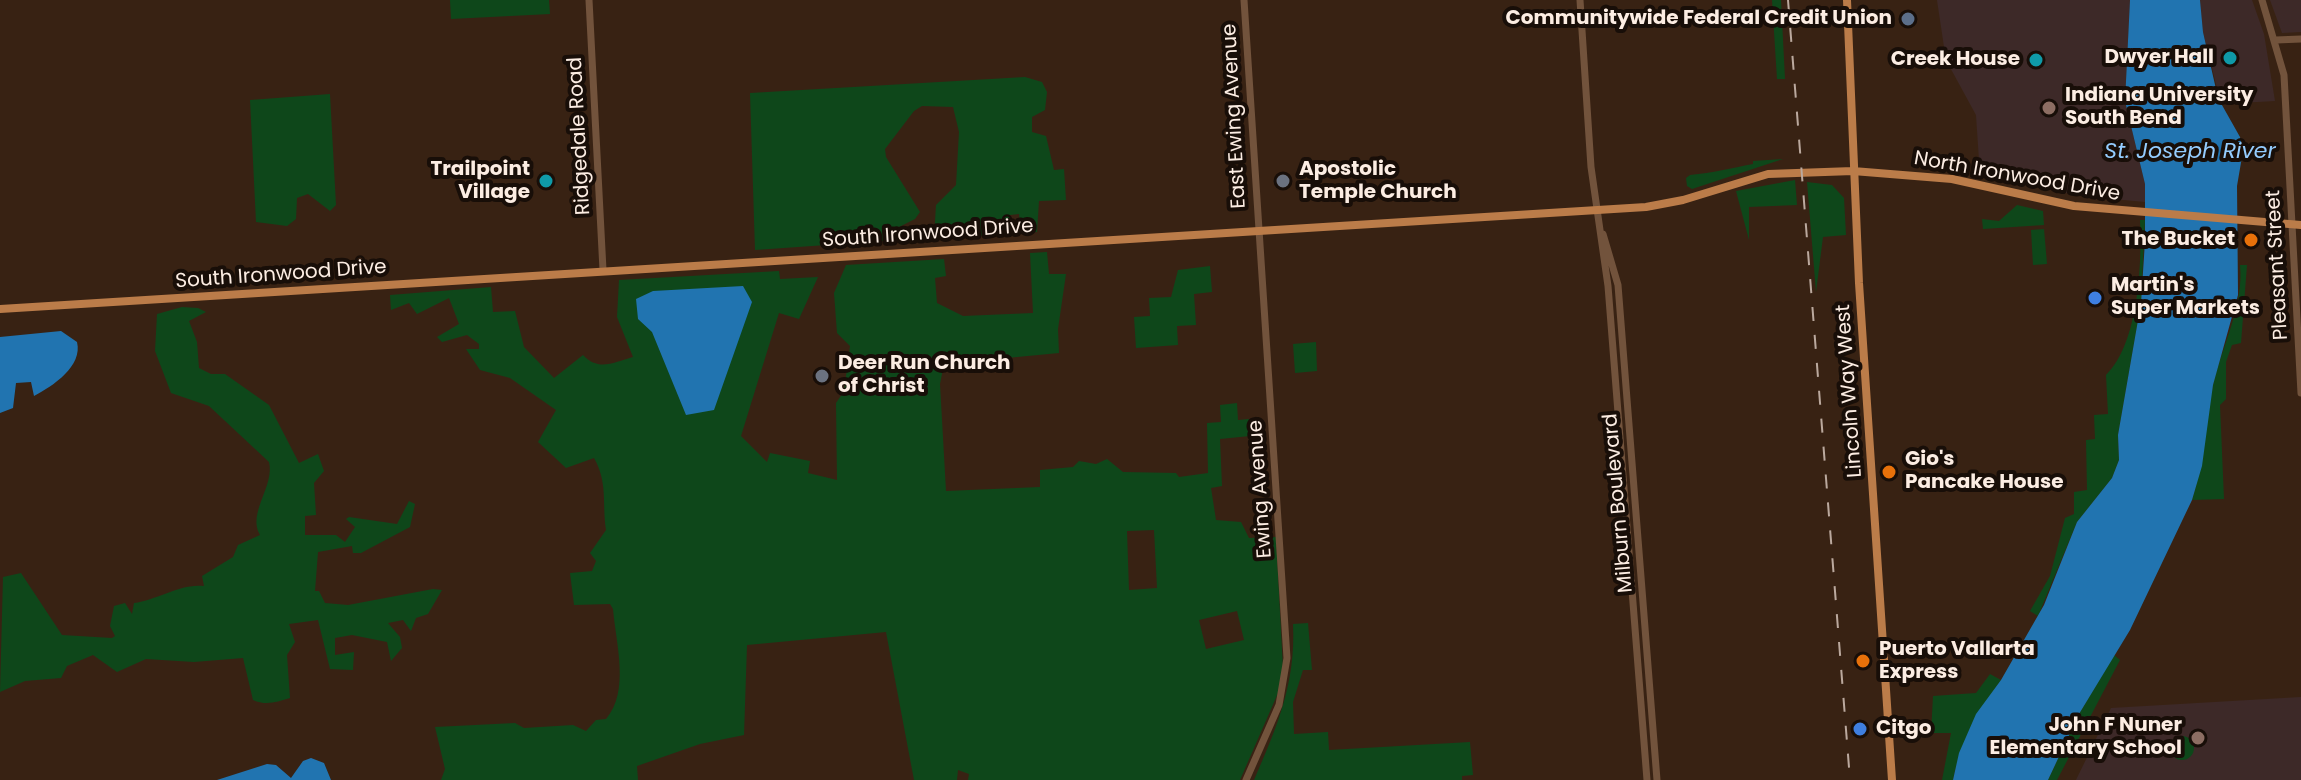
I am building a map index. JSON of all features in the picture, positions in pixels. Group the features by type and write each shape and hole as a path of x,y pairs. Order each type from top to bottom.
{"main road":[{"name":"Lincoln Way West","path":"1847,0 1853,171 1892,780"},
{"name":"South Ironwood Drive","path":"0,309 1597,210 1670,204 1768,174 1853,171"},
{"name":"North Ironwood Drive","path":"1853,171 1932,176 2061,204 2256,224 2296,225"}],"street":[{"name":"Ridgedale Road","path":"589,0 603,270"},
{"name":"East Ewing Avenue","path":"1244,0 1258,229"},
{"name":"Milburn Boulevard","path":"1580,0 1585,103 1608,286 1647,780"},
{"name":"Pleasant Street","path":"2262,0 2284,75 2296,225 2301,393"},
{"path":"2276,40 2301,39"},
{"name":"Milburn Boulevard","path":"1600,227 1618,285 1657,780"},
{"name":"Ewing Avenue","path":"1246,780 1282,695 1287,658 1258,229"}],"shaded area":[{"name":"Indiana University South Bend","path":"1937,0 2130,0 2125,101 2145,184 2145,202 2082,196 1980,175 1976,115 1946,60"},
{"name":"Indiana University South Bend","path":"2200,0 2252,0 2264,34 2275,101 2221,104 2203,32"},
{"name":"Indiana University South Bend","path":"2270,0 2301,0 2301,32 2282,33"},
{"name":"John F Nuner Elementary School","path":"2301,697 2301,780 2076,780 2111,708"}],"green space":[{"path":"450,0 549,0 550,14 451,19"},
{"path":"1772,0 1781,0 1785,79 1777,79"},
{"path":"1025,77 1042,82 1047,92 1045,110 1032,117 1032,132 1046,136 1054,170 1064,169 1066,200 1039,201 1037,232 1021,233 1019,214 1010,215 1011,234 934,238 936,205 956,185 959,132 953,107 922,106 914,111 885,149 886,157 920,212 915,219 897,228 898,240 755,250 750,93"},
{"path":"330,94 336,205 330,211 308,194 297,198 296,219 287,226 256,222 250,100"},
{"path":"1783,159 1692,189 1687,186 1686,178 1690,175 1753,164 1753,161"},
{"path":"1795,180 1797,205 1749,207 1749,240 1736,191"},
{"path":"1807,182 1832,185 1844,198 1846,235 1823,237 1816,292"},
{"path":"2017,205 2043,211 2044,225 1983,229 1982,219 1999,221"},
{"path":"2140,220 2145,220 2141,303 2118,435 2119,460 2112,478 2077,522 2038,616 2030,611 2050,576 2065,518 2074,514 2074,492 2087,490 2086,440 2095,439 2094,415 2108,414 2106,375 2126,343 2132,323 2139,280"},
{"path":"2044,229 2047,264 2033,265 2031,230"},
{"path":"1047,252 1049,274 1066,274 1058,329 1059,353 944,364 940,384 946,491 1040,487 1040,470 1073,467 1079,461 1096,464 1107,459 1123,472 1176,473 1179,477 1208,473 1207,423 1221,422 1220,405 1237,403 1238,420 1249,419 1250,436 1220,439 1222,486 1211,488 1216,520 1241,522 1249,538 1276,537 1283,669 1278,693 1240,780 968,780 969,774 958,770 957,780 914,780 886,632 747,645 744,735 700,744 637,766 638,780 441,780 445,769 435,727 515,723 524,728 573,725 586,731 596,720 606,719 613,708 618,695 620,667 613,609 610,604 574,605 570,573 592,571 596,561 590,553 606,530 603,484 594,458 566,468 538,442 556,410 510,378 480,370 466,349 479,349 479,344 467,335 442,342 437,337 459,324 449,298 417,314 409,303 391,310 390,295 491,287 493,312 515,311 524,347 554,378 583,355 601,364 633,357 617,317 619,280 779,271 780,279 818,277 799,319 779,313 741,436 767,462 770,453 810,461 808,473 837,480 836,403 844,391 850,346 837,333 834,293 846,265 944,259 946,276 935,278 937,303 963,316 1033,313 1030,253","holes":["1154,530 1157,588 1129,590 1127,531","1237,611 1244,640 1206,649 1199,620"]},
{"path":"2240,265 2247,265 2241,343 2232,345 2226,362 2226,399 2220,405 2224,499 2192,500 2210,399 2236,311"},
{"path":"1210,266 1212,292 1194,294 1196,325 1177,326 1178,345 1136,348 1134,317 1150,316 1149,298 1171,297 1178,270"},
{"path":"182,307 206,312 189,321 197,342 199,368 211,374 225,374 269,405 299,463 318,454 324,471 314,483 316,515 305,516 305,535 336,535 345,542 355,527 346,519 349,517 397,524 409,501 415,504 410,527 361,553 353,553 352,546 318,552 315,591 319,591 325,603 348,605 433,589 442,590 428,614 416,618 411,631 403,620 388,623 400,637 402,648 391,661 387,642 352,635 335,638 335,655 354,652 353,670 330,669 318,620 289,624 295,642 287,655 290,698 276,702 253,700 243,658 194,662 146,659 117,672 93,655 67,666 61,678 25,681 0,692 3,577 21,573 62,635 112,638 115,636 110,626 114,606 125,603 132,614 134,603 187,587 204,586 202,576 233,557 238,545 260,535 257,518 270,471 269,462 209,406 171,393 155,351 157,314"},
{"path":"1316,342 1317,371 1295,373 1293,344"},
{"path":"1308,623 1312,670 1303,670 1293,702 1294,734 1328,732 1329,750 1470,742 1473,775 1462,776 1462,780 1254,780 1277,723 1288,685 1293,624"},
{"path":"2114,655 2120,660 2057,780 2048,780 2079,714"},
{"path":"1990,674 2001,680 1971,727 1953,780 1942,780 1951,733 1931,733 1933,696 1976,693"},
{"path":"2182,736 2191,739 2194,748 2191,757 2182,760 2173,757 2170,748 2173,739"}],"water":[{"name":"St. Joseph River","path":"2130,0 2200,0 2203,32 2218,98 2240,137 2243,151 2237,186 2238,295 2213,385 2202,466 2192,500 2130,630 2079,714 2048,780 1953,780 1959,753 1976,714 2001,680 2044,605 2077,522 2112,478 2119,460 2118,435 2141,303 2145,241 2145,184 2125,101"},
{"path":"743,286 752,302 714,410 686,415 652,332 638,319 636,299 653,291"},
{"path":"61,331 77,342 78,351 71,367 58,381 34,396 31,382 16,383 13,408 0,413 0,337"},
{"path":"311,758 324,763 331,780 217,780 267,764 276,765 291,778 303,761"}],"railway":[{"path":"1788,0 1850,780"}],"place":[{"name":"Communitywide Federal Credit Union","path":"1908,19"},
{"name":"Dwyer Hall","path":"2230,58"},
{"name":"Creek House","path":"2036,60"},
{"name":"Indiana University South Bend","path":"2049,108"},
{"name":"Trailpoint Village","path":"546,181"},
{"name":"Apostolic Temple Church","path":"1283,181"},
{"name":"The Bucket","path":"2251,240"},
{"name":"Martin's Super Markets","path":"2095,298"},
{"name":"Deer Run Church of Christ","path":"822,376"},
{"name":"Gio's Pancake House","path":"1889,472"},
{"name":"Puerto Vallarta Express","path":"1863,661"},
{"name":"Citgo","path":"1860,729"},
{"name":"John F Nuner Elementary School","path":"2198,738"}]}
